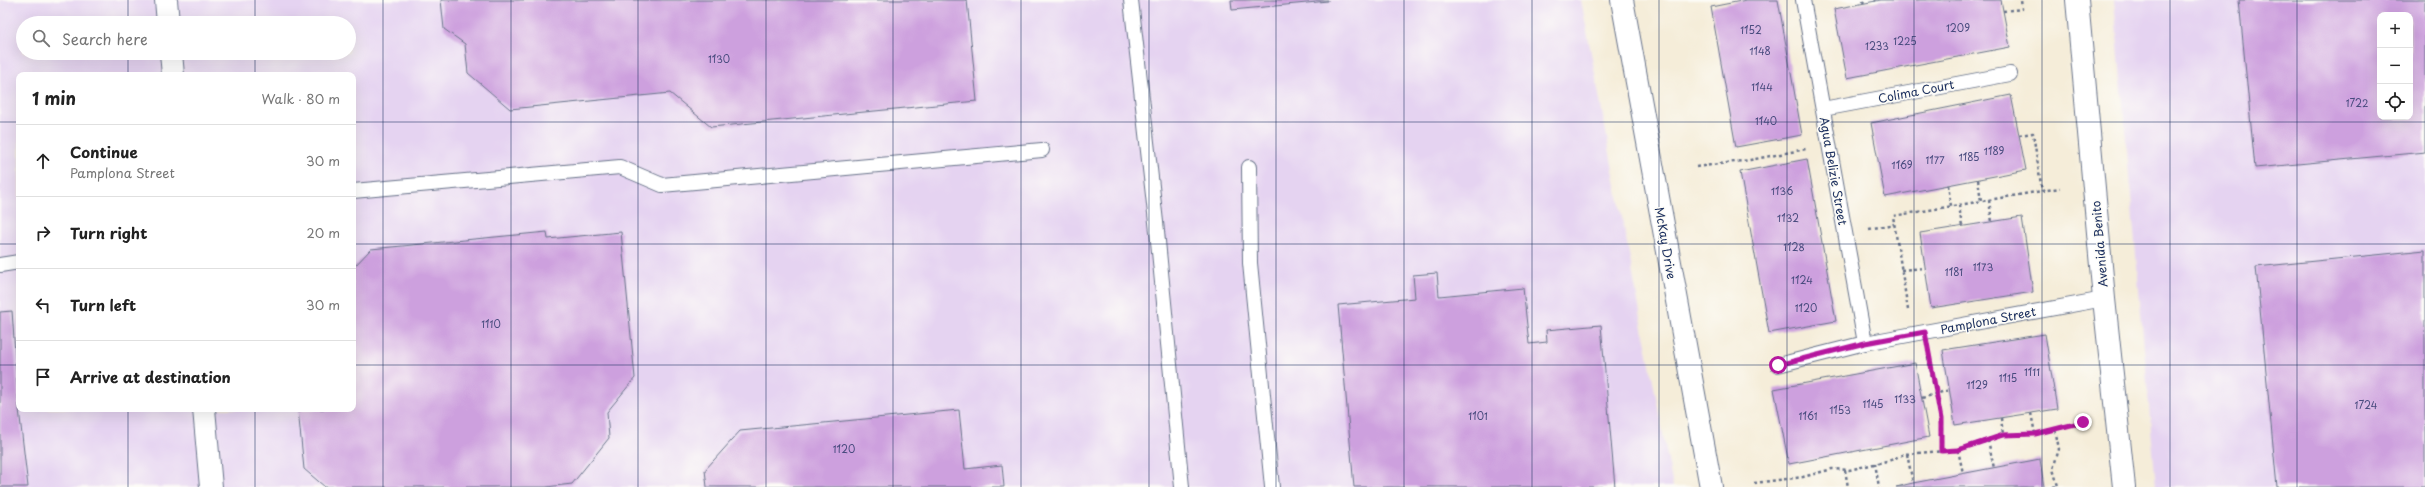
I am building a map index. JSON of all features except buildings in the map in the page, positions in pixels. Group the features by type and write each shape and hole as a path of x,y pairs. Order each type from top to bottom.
{"street":[{"path":"166,0 167,16"},
{"name":"McKay Drive","path":"1622,0 1710,487"},
{"name":"Avenida Benito","path":"2077,0 2104,299 2124,487"},
{"path":"172,60 173,72"},
{"path":"204,412 211,487"}],"lane":[{"path":"1131,0 1158,239 1182,487"},
{"name":"Agua Belizie Street","path":"1803,0 1865,343"},
{"name":"Colima Court","path":"1823,109 2010,74"},
{"path":"356,191 620,167 662,185 1042,150"},
{"path":"1249,167 1250,263 1272,487"},
{"path":"0,265 16,262"},
{"name":"Pamplona Street","path":"1778,365 1865,343 2104,299"}],"path":[{"path":"2003,11 2022,9 2021,0"},
{"path":"2019,136 2033,133 2042,191"},
{"path":"1696,167 1750,160 1809,148 1810,156"},
{"path":"1978,179 1981,201"},
{"path":"1948,185 1951,206"},
{"path":"1941,451 1941,419 1936,395 1901,270 1893,216 2060,188"},
{"path":"1989,200 1992,222"},
{"path":"1959,205 1962,227"},
{"path":"1866,222 1868,229 1894,224"},
{"path":"1901,270 1925,268"},
{"path":"1922,398 1949,390"},
{"path":"2031,413 2035,434"},
{"path":"2001,418 2003,435"},
{"path":"1754,483 1803,476 1832,469 1845,470 1907,454 1958,450 2003,435 2035,434 2083,422"},
{"path":"2053,487 2058,486 2053,469 2059,449 2056,429"},
{"path":"1988,440 1994,468"},
{"path":"1958,450 1963,474"},
{"path":"1907,454 1913,483"},
{"path":"1875,463 1879,487"},
{"path":"1845,470 1848,487"}],"shaded area":[{"path":"0,0 1581,0 1673,487 0,487"},
{"path":"2114,0 2425,0 2425,487 2156,487"}],"route":[{"path":"1778,365 1865,343 1925,332 1941,419 1941,451 1958,450 2003,435 2028,436 2083,422"}]}
